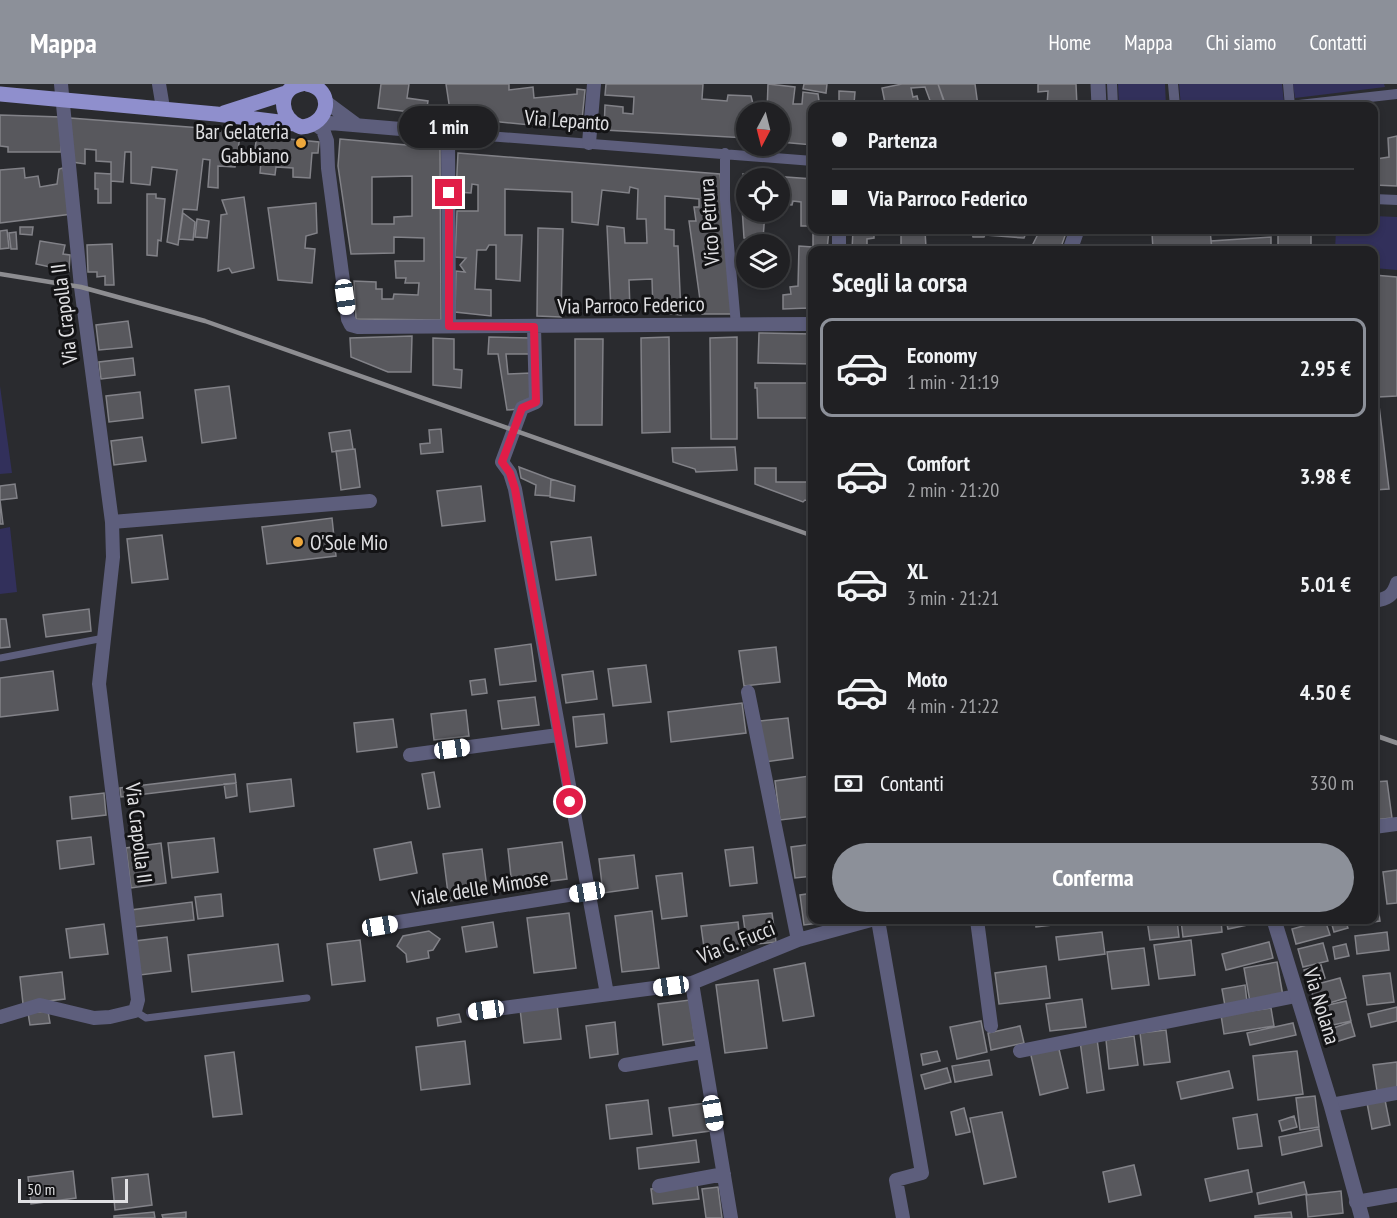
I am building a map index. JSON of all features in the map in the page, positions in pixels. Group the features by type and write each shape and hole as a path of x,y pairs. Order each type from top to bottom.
{"main road":[{"path":"220,114 286,93 302,84"},
{"path":"307,84 318,88 326,101"},
{"path":"0,94 220,114 294,124 301,127 317,123 325,113 326,101 332,84"},
{"path":"286,93 283,100 285,114 294,124"}],"street":[{"name":"Via Crapolla II","path":"61,84 66,153 81,286 112,522 113,557 99,684 138,1000 135,1011"},
{"path":"159,84 163,108"},
{"path":"589,143 594,84"},
{"path":"1098,84 1099,102"},
{"path":"1112,84 1113,102"},
{"path":"1173,84 1175,102"},
{"path":"1287,84 1289,102"},
{"path":"1316,102 1394,90"},
{"path":"326,101 359,126"},
{"name":"Via Lepanto","path":"317,123 808,161"},
{"name":"Via Parroco Federico","path":"317,123 323,130 327,141 348,319 351,325 358,327 534,327 808,324"},
{"path":"448,133 449,326"},
{"name":"Vico Petrura","path":"725,153 725,200 736,325"},
{"path":"1378,199 1397,200"},
{"path":"534,327 536,402 522,408 502,462 510,473 607,994"},
{"path":"112,522 370,501"},
{"path":"1378,600 1389,598 1397,583"},
{"path":"748,692 798,940"},
{"path":"410,755 558,735"},
{"path":"1378,826 1397,824"},
{"name":"Viale delle Mimose","path":"380,926 587,892"},
{"name":"Via G. Fucci","path":"473,1012 692,983 798,940 856,924"},
{"path":"879,924 922,1173 896,1180 903,1218"},
{"path":"978,924 991,1026"},
{"name":"Via Nolana","path":"1275,924 1331,1105 1362,1218"},
{"path":"692,983 731,1218"},
{"path":"1020,1051 1296,996"},
{"path":"0,1017 40,1005 94,1018 135,1011"},
{"path":"625,1065 702,1052"},
{"path":"1331,1105 1397,1093"},
{"path":"659,1186 724,1174"},
{"path":"1356,1202 1397,1195"}],"lane":[{"path":"0,658 104,638"},
{"path":"135,1011 146,1018 307,998"}],"shaded area":[{"path":"1118,84 1165,84 1166,102 1119,102"},
{"path":"1179,84 1282,84 1284,102 1181,102"},
{"path":"1293,84 1384,84 1385,87 1295,98"},
{"path":"1378,216 1397,217 1397,270 1378,268 1378,246 1335,246 1336,234 1378,234"},
{"path":"0,386 12,473 0,474"},
{"path":"10,527 17,592 0,594 0,529"}],"building":[{"path":"381,84 409,84 407,98 428,101 426,114 378,108"},
{"path":"446,84 509,84 509,90 533,87 534,98 577,94 577,89 585,90 581,130 451,117"},
{"path":"606,84 703,84 702,99 727,101 728,95 751,96 752,102 736,102 736,137 604,130 605,105 623,107 623,113 633,114 634,97 605,95"},
{"path":"768,84 795,87 793,104 802,104 803,92 818,94 819,101 825,102 808,102 808,145 790,143 790,102 767,102"},
{"path":"804,84 827,84 826,93 803,89"},
{"path":"902,84 938,84 944,102 931,102 925,87 911,88 913,97 917,96 918,102 885,102 882,88"},
{"path":"938,84 975,84 977,102 945,102"},
{"path":"1038,84 1076,84 1077,102 1047,102 1048,91 1038,92"},
{"path":"839,91 855,92 854,102 839,102"},
{"path":"0,115 61,117 61,152 8,152 8,147 0,146"},
{"path":"70,118 241,131 235,167 218,166 218,188 208,187 210,160 203,159 197,210 183,209 178,245 167,242 177,170 152,167 150,185 131,183 131,152 125,152 123,182 111,181 111,162 96,161 96,150 85,149 85,164 72,162"},
{"path":"257,136 319,142 318,153 312,153 310,178 293,177 293,168 276,167 275,175 260,173 262,149 255,148"},
{"path":"1397,136 1397,186 1378,185 1378,159 1389,157 1388,138"},
{"path":"340,139 440,148 441,320 356,319 354,281 376,282 376,289 382,289 382,299 393,299 394,294 418,295 419,283 405,283 406,278 396,278 395,261 424,261 424,238 394,237 394,253 351,254 338,166","holes":["412,176 412,216 394,217 394,224 372,224 372,177"]},
{"path":"458,153 720,174 735,314 702,314 689,221 696,221 694,207 699,207 699,199 665,196 665,229 674,230 674,246 678,246 681,315 653,312 652,279 629,280 630,310 611,310 607,226 624,228 625,243 647,243 646,219 637,219 638,189 630,187 629,193 602,190 598,225 572,222 572,192 505,189 505,235 522,235 520,281 496,279 496,245 489,245 486,250 477,250 475,289 491,290 491,316 455,312 456,271 465,272 460,265 466,258 455,257 457,211 478,211 478,185 472,184 471,193 456,192"},
{"path":"24,168 25,178 38,176 40,187 57,184 59,169 63,168 72,214 0,223 0,170"},
{"path":"95,173 111,174 111,203 98,203"},
{"path":"790,177 808,179 808,226 801,226 801,202 793,201 790,205"},
{"path":"147,194 156,194 156,198 165,199 161,241 158,240 157,256 147,255"},
{"path":"244,197 254,268 232,273 229,268 218,271 221,215 227,214 222,200"},
{"path":"316,203 317,233 306,236 305,248 315,249 312,283 278,280 268,208"},
{"path":"183,213 195,222 193,240 179,239"},
{"path":"197,219 209,221 207,238 195,237"},
{"path":"743,222 764,222 763,234 744,234"},
{"path":"20,227 33,227 32,235 20,234"},
{"path":"538,228 563,229 561,317 537,316"},
{"path":"7,230 9,248 0,249 0,231"},
{"path":"16,232 17,249 11,249 9,233"},
{"path":"813,234 829,234 827,246 813,246"},
{"path":"853,234 874,234 874,238 867,239 867,246 852,246"},
{"path":"901,234 925,234 926,246 901,246"},
{"path":"972,234 1026,234 1024,238 985,235 984,237 973,237"},
{"path":"1038,234 1066,234 1061,246 1032,246"},
{"path":"1152,234 1210,234 1212,246 1153,246"},
{"path":"1278,234 1311,234 1311,246 1278,246"},
{"path":"1271,237 1271,246 1212,246 1211,241"},
{"path":"40,241 65,245 63,254 70,255 69,271 36,264"},
{"path":"112,244 114,285 105,285 105,276 97,277 97,272 88,272 87,245"},
{"path":"799,246 808,247 808,308 783,309 783,295 791,294 790,287 798,286"},
{"path":"1378,275 1397,277 1397,396 1378,397"},
{"path":"128,321 132,347 99,350 96,325"},
{"path":"759,333 808,334 808,364 758,363"},
{"path":"412,336 411,372 388,372 351,357 350,338"},
{"path":"489,337 531,338 530,354 506,354 508,374 531,373 534,401 520,409 507,410 498,354 488,354"},
{"path":"669,337 670,432 642,433 641,338"},
{"path":"737,337 737,439 711,439 710,338"},
{"path":"433,338 454,339 454,369 462,370 461,388 433,385"},
{"path":"575,339 603,339 602,425 575,425"},
{"path":"133,358 135,375 101,379 99,362"},
{"path":"755,383 808,383 808,467 807,418 758,418 757,388 755,388"},
{"path":"229,386 236,438 202,443 195,390"},
{"path":"140,392 143,418 109,422 106,396"},
{"path":"1378,397 1389,489 1378,490"},
{"path":"441,429 443,452 421,454 420,444 430,443 429,430"},
{"path":"350,430 353,449 332,452 329,433"},
{"path":"142,437 146,461 114,465 111,441"},
{"path":"735,447 737,470 696,472 695,469 673,462 672,448"},
{"path":"355,449 360,487 341,490 336,451"},
{"path":"519,467 551,479 550,496 535,495 536,485 521,478"},
{"path":"755,468 776,468 776,482 808,482 808,501 803,502 755,484"},
{"path":"551,479 575,486 574,501 550,497"},
{"path":"15,484 17,498 0,500 0,486"},
{"path":"481,486 485,521 442,526 437,491"},
{"path":"0,500 3,524 0,524"},
{"path":"332,518 336,556 267,564 262,527"},
{"path":"162,535 168,579 132,583 127,539"},
{"path":"591,537 596,575 556,580 551,542"},
{"path":"89,609 91,631 46,637 43,615"},
{"path":"0,619 6,619 10,647 0,648"},
{"path":"531,644 536,681 500,685 495,649"},
{"path":"776,647 780,682 744,686 739,651"},
{"path":"646,665 651,702 613,706 608,669"},
{"path":"53,671 58,710 0,717 0,678"},
{"path":"593,671 597,699 566,703 562,675"},
{"path":"485,679 487,693 472,695 470,681"},
{"path":"535,697 539,725 502,729 498,701"},
{"path":"742,703 746,733 671,742 668,712"},
{"path":"466,710 469,736 434,740 431,714"},
{"path":"604,714 607,743 576,747 573,717"},
{"path":"788,718 793,758 765,762 760,721"},
{"path":"393,719 397,747 357,752 354,723"},
{"path":"434,772 440,807 428,809 422,774"},
{"path":"235,774 236,783 121,797 120,788"},
{"path":"808,776 808,817 780,820 775,781"},
{"path":"291,779 294,806 250,812 247,784"},
{"path":"1387,781 1392,818 1378,820 1378,782"},
{"path":"236,783 237,796 226,798 224,784"},
{"path":"104,793 106,815 72,819 70,797"},
{"path":"91,837 94,864 60,869 57,841"},
{"path":"214,838 218,872 172,878 168,843"},
{"path":"411,842 417,873 380,880 374,849"},
{"path":"562,842 567,879 512,886 508,849"},
{"path":"161,843 166,883 131,888 126,848"},
{"path":"808,845 808,877 795,878 791,847"},
{"path":"753,847 757,883 730,886 725,850"},
{"path":"482,849 488,896 449,901 443,854"},
{"path":"634,855 638,888 603,893 599,859"},
{"path":"1397,870 1397,903 1387,904 1383,872"},
{"path":"682,873 687,916 662,919 656,876"},
{"path":"221,894 223,916 198,919 195,897"},
{"path":"808,894 808,924 812,924 804,925 800,895"},
{"path":"192,902 194,920 134,927 131,910"},
{"path":"652,911 659,968 622,972 615,916"},
{"path":"569,913 576,968 534,973 527,918"},
{"path":"772,913 776,942 747,945 743,916"},
{"path":"493,922 497,947 466,952 462,927"},
{"path":"738,922 741,950 705,955 701,926"},
{"path":"104,924 108,954 70,958 66,929"},
{"path":"1036,924 1061,924 1036,927"},
{"path":"1148,924 1177,924 1179,937 1150,940"},
{"path":"1181,924 1221,924 1222,932 1183,937"},
{"path":"1227,924 1252,924 1228,929"},
{"path":"1310,924 1326,924 1330,935 1296,944 1292,929"},
{"path":"1332,924 1346,924 1348,928 1334,932"},
{"path":"429,931 440,939 433,950 428,951 429,958 407,962 406,954 397,946 403,936"},
{"path":"1102,932 1105,954 1059,960 1056,937"},
{"path":"1387,932 1389,950 1357,954 1355,936"},
{"path":"167,937 171,971 140,975 135,941"},
{"path":"360,940 365,981 332,985 327,944"},
{"path":"1191,940 1195,975 1159,979 1154,945"},
{"path":"1269,942 1273,958 1226,970 1222,954"},
{"path":"1323,943 1328,961 1303,967 1298,949"},
{"path":"278,944 283,981 192,992 188,955"},
{"path":"1346,944 1349,956 1335,959 1333,947"},
{"path":"1144,948 1149,985 1112,989 1107,952"},
{"path":"1277,962 1283,996 1250,1002 1244,968"},
{"path":"805,963 814,1016 783,1021 774,969"},
{"path":"1321,965 1325,978 1308,984 1304,970"},
{"path":"1046,966 1050,998 999,1004 995,973"},
{"path":"62,972 65,999 23,1004 20,977"},
{"path":"1390,973 1394,1002 1367,1005 1363,976"},
{"path":"1340,978 1346,998 1316,1007 1310,986"},
{"path":"758,980 767,1048 725,1053 716,985"},
{"path":"1245,985 1247,1002 1225,1006 1222,989"},
{"path":"1082,999 1086,1027 1050,1031 1046,1004"},
{"path":"690,1000 695,1040 663,1045 658,1004"},
{"path":"1346,1001 1351,1021 1324,1027 1319,1007"},
{"path":"557,1004 561,1039 524,1043 520,1009"},
{"path":"1397,1007 1397,1021 1371,1027 1368,1014"},
{"path":"1271,1008 1274,1026 1224,1034 1221,1015"},
{"path":"48,1011 50,1023 30,1025 28,1013"},
{"path":"459,1014 461,1022 438,1026 437,1018"},
{"path":"981,1021 987,1052 957,1059 950,1027"},
{"path":"615,1022 618,1054 590,1058 586,1026"},
{"path":"1351,1022 1355,1036 1329,1044 1324,1031"},
{"path":"1293,1023 1296,1035 1250,1045 1247,1033"},
{"path":"1020,1026 1024,1043 991,1050 988,1033"},
{"path":"1166,1030 1170,1062 1144,1065 1140,1033"},
{"path":"1134,1036 1138,1065 1109,1069 1106,1040"},
{"path":"1097,1039 1104,1090 1087,1093 1080,1041"},
{"path":"465,1041 470,1084 421,1090 416,1047"},
{"path":"1058,1045 1068,1088 1040,1095 1030,1051"},
{"path":"937,1051 940,1061 923,1065 921,1054"},
{"path":"1297,1051 1303,1094 1258,1100 1253,1056"},
{"path":"234,1052 242,1114 213,1117 205,1056"},
{"path":"989,1060 992,1075 955,1082 952,1066"},
{"path":"1397,1062 1397,1088 1377,1091 1373,1065"},
{"path":"947,1068 951,1082 925,1089 921,1075"},
{"path":"1229,1071 1233,1088 1181,1099 1177,1082"},
{"path":"1315,1096 1319,1127 1300,1130 1296,1098"},
{"path":"648,1100 652,1134 610,1139 606,1105"},
{"path":"1385,1100 1390,1125 1372,1129 1367,1103"},
{"path":"706,1103 710,1131 673,1136 669,1108"},
{"path":"964,1108 970,1132 956,1135 951,1112"},
{"path":"1002,1112 1016,1177 984,1184 970,1118"},
{"path":"1257,1114 1262,1146 1238,1149 1233,1118"},
{"path":"1294,1116 1297,1127 1282,1131 1279,1121"},
{"path":"1319,1129 1322,1146 1282,1155 1279,1137"},
{"path":"696,1140 699,1162 639,1169 637,1148"},
{"path":"1134,1165 1141,1195 1109,1202 1103,1172"},
{"path":"1248,1170 1252,1192 1210,1201 1205,1179"},
{"path":"73,1171 76,1198 31,1204 28,1177"},
{"path":"148,1174 152,1205 115,1210 112,1178"},
{"path":"1304,1182 1307,1194 1259,1204 1257,1193"},
{"path":"697,1184 699,1199 653,1204 651,1189"},
{"path":"718,1187 722,1218 706,1218 702,1189"},
{"path":"1341,1191 1343,1213 1308,1217 1306,1195"},
{"path":"154,1212 155,1218 114,1218 114,1216"},
{"path":"186,1212 186,1218 163,1218 162,1215"},
{"path":"1291,1212 1292,1218 1255,1218 1255,1216"}],"railway":[{"path":"0,274 81,287 205,321 808,534"},
{"path":"1378,736 1397,743"}],"place":[{"name":"Bar Gelateria Gabbiano","path":"301,143"},
{"name":"O'Sole Mio","path":"298,542"}],"route":[{"path":"449,193 449,326 534,327 536,402 522,408 502,462 510,473 515,489 570,802"}]}
